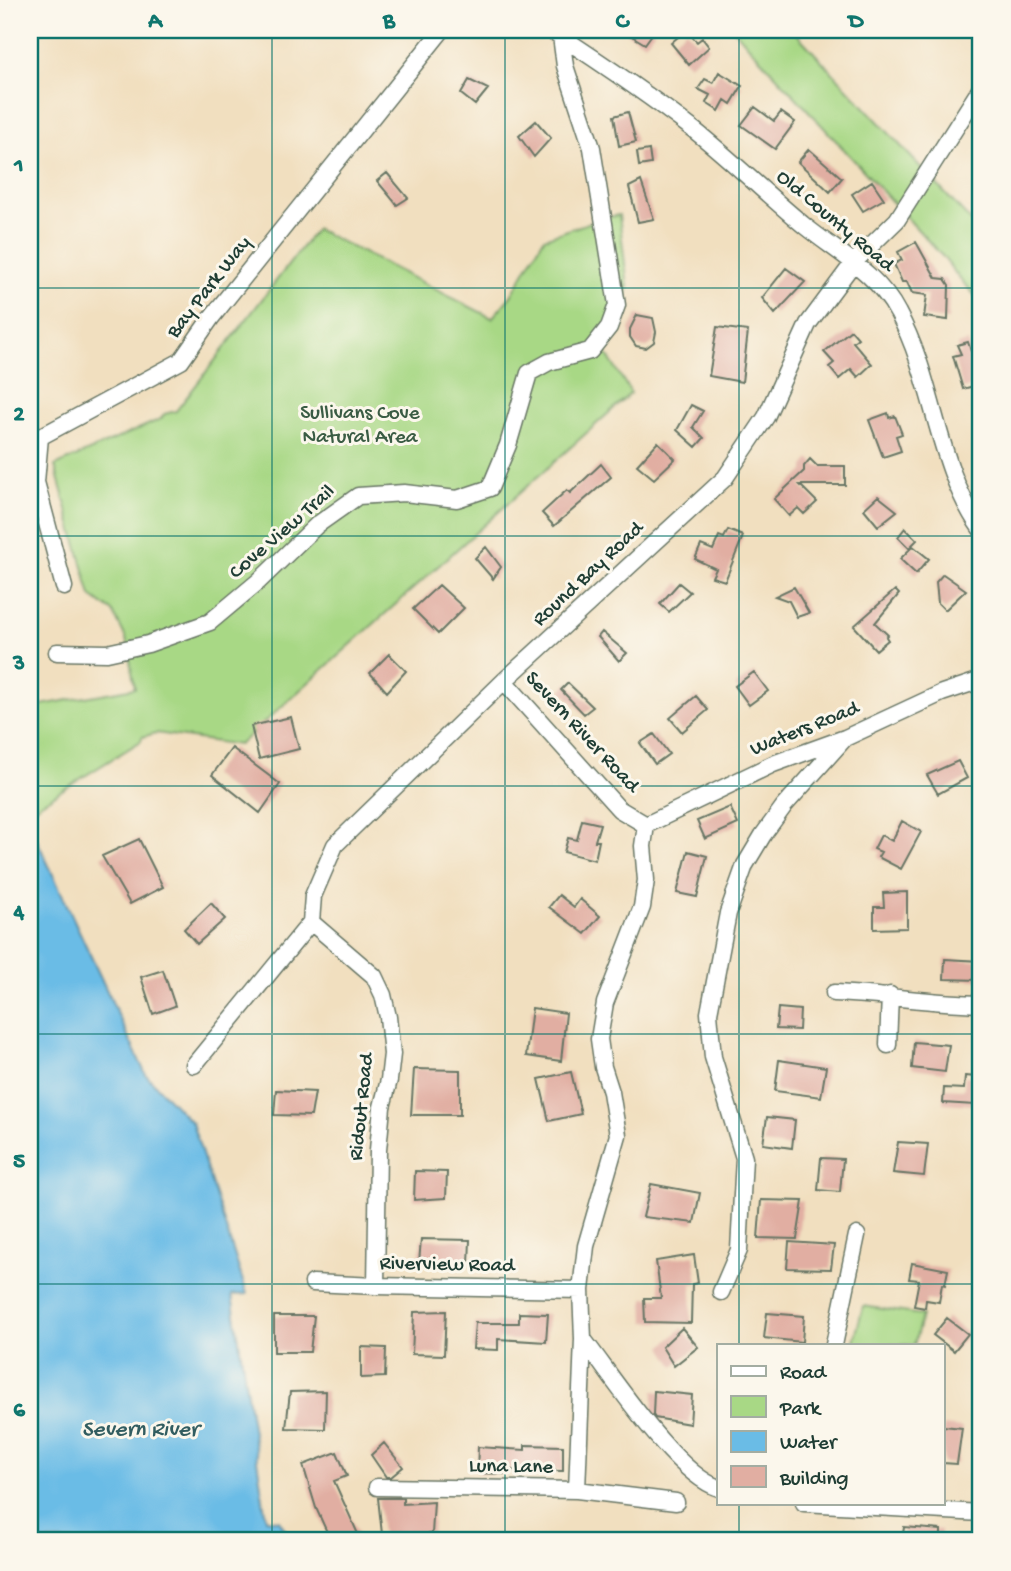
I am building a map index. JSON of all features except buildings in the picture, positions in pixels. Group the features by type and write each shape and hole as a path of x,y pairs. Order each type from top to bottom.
{"street":[{"name":"Bay Park Way","path":"64,587 36,482 40,437 181,361 211,318 442,30"},
{"name":"Old County Road","path":"556,33 639,88 695,131 807,228 878,282 897,310 911,339 951,470 967,509 981,529"},
{"name":"Cove View Trail","path":"57,652 107,653 148,644 210,621 260,581 317,525 358,496 404,493 457,499 490,488 508,445 529,373 549,362 590,352 610,327 617,305 592,148 556,33"},
{"name":"Round Bay Road","path":"311,922 313,896 335,845 504,681 725,478 766,417 808,324 854,262 897,220 981,88"},
{"name":"Waters Road","path":"646,825 773,764 845,738 942,693 981,680"},
{"name":"Severn River Road","path":"504,681 620,808 646,825"},
{"path":"721,1292 739,1250 744,1170 744,1158 713,1057 709,1013 728,913 746,865 762,835 784,806 845,738"},
{"path":"646,825 643,846 646,880 642,908 605,1003 599,1039 618,1135 586,1246 581,1290 583,1339 676,1459 709,1485 717,1487"},
{"path":"194,1065 311,922"},
{"name":"Ridout Road","path":"311,922 374,976 383,995 388,1017 392,1054 382,1107 378,1150 376,1286"},
{"path":"834,993 890,995 941,1003 981,1004"},
{"path":"888,1045 890,995"},
{"path":"834,1344 857,1235"},
{"name":"Riverview Road","path":"313,1283 581,1290"},
{"name":"Luna Lane","path":"377,1487 577,1490 583,1339"},
{"path":"577,1490 676,1502"},
{"path":"822,1504 981,1513"}],"green space":[{"path":"734,30 793,30 981,232 981,302 943,257"},
{"name":"Sullivans Cove Natural Area","path":"619,215 628,288 618,319 601,345 631,393 239,745 156,733 142,737 141,741 30,810 30,707 135,688 126,638 113,612 91,596 55,466 161,419 164,414 176,411 316,229 492,318 511,296 544,238"},
{"path":"863,1306 922,1315 914,1344 853,1344"}],"water":[{"name":"Severn River","path":"30,825 146,1075 192,1123 247,1294 232,1295 266,1519 279,1520 292,1541 30,1541"}]}
